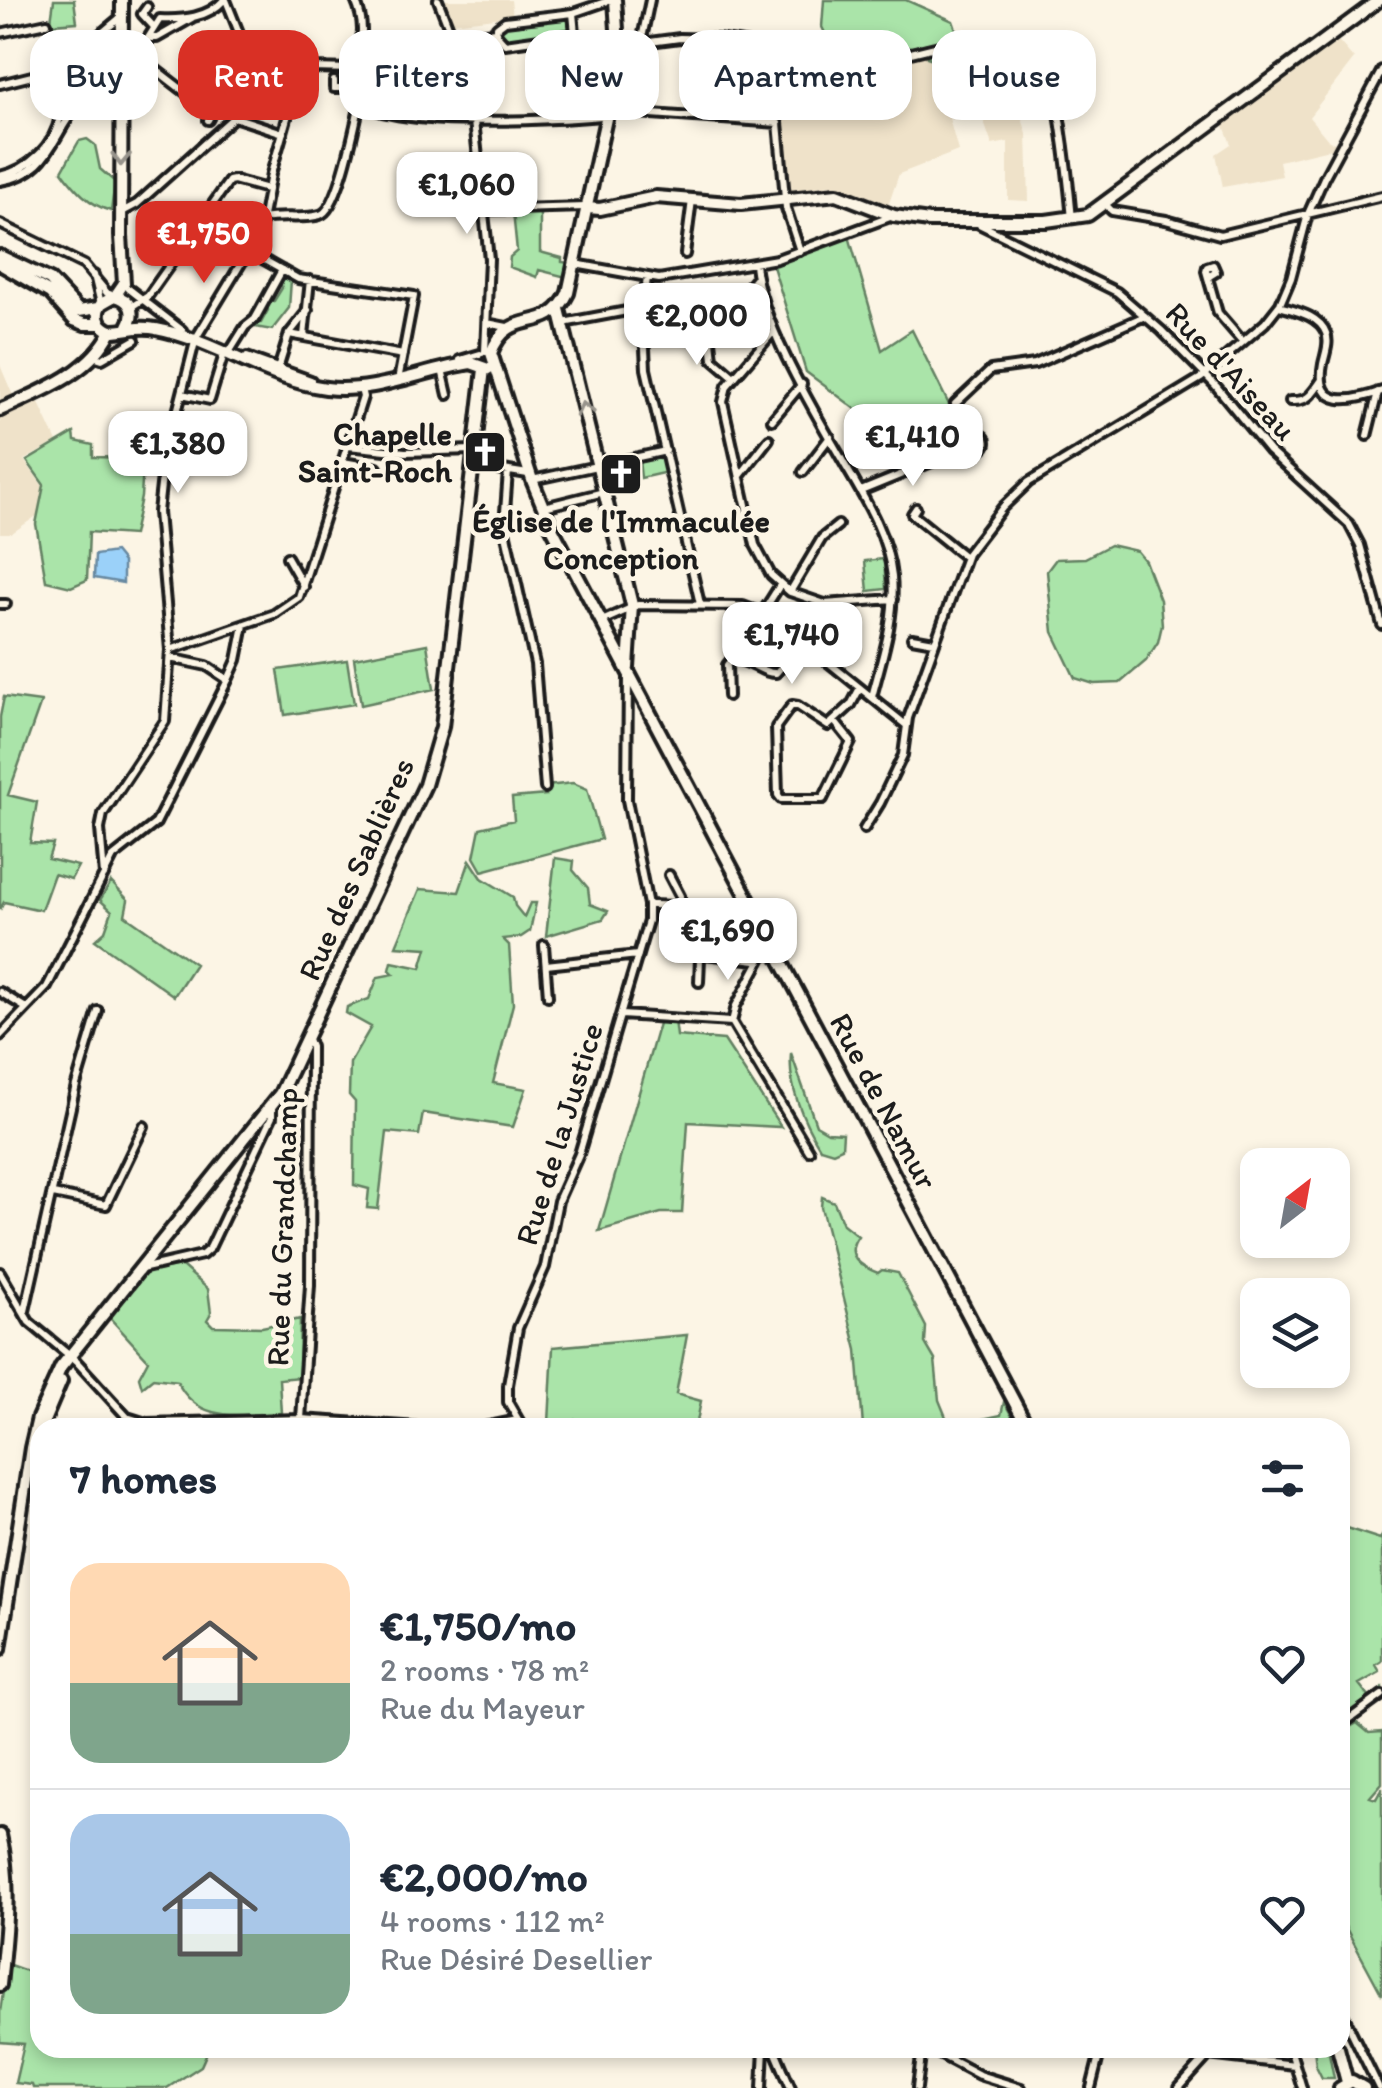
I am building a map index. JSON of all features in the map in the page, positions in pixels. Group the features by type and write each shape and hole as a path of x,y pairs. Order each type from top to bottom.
{"main road":[{"path":"122,0 123,30"},
{"path":"613,0 616,30"},
{"path":"591,208 656,198 741,204 837,194 894,216 929,221 1046,220 1088,215 1379,0"},
{"path":"0,256 50,280 79,312 115,296 124,283 123,120"},
{"path":"0,410 77,371 111,331 128,326 196,340 318,386 361,388 485,360 507,327 543,318 559,308 568,293 591,208 607,120"},
{"path":"0,264 50,293 74,320 100,324 111,331"},
{"path":"115,296 127,301 132,310 128,326"},
{"path":"99,306 100,324"},
{"path":"559,308 632,605 628,669"},
{"name":"Rue des Sablières","path":"43,1418 68,1356 259,1128 307,1038 433,763 447,688 485,360"},
{"name":"Rue de Namur","path":"485,360 500,375 542,508 1023,1418"},
{"name":"Rue des Sablières","path":"0,1649 30,1454"},
{"path":"0,1834 6,1856 8,1905 0,1985"},
{"path":"1339,2058 1343,2085 1357,2082 1364,2088"}],"street":[{"path":"158,37 214,10 225,0 238,30"},
{"path":"438,0 450,30"},
{"path":"498,30 505,21 572,13 613,0"},
{"path":"644,30 650,0"},
{"path":"356,1 362,30"},
{"path":"147,7 142,15 154,27"},
{"path":"572,13 574,30"},
{"path":"105,30 122,16"},
{"path":"152,30 160,19 193,18"},
{"path":"0,33 46,23"},
{"path":"659,41 717,39 878,61 976,37 1038,35 1046,60 1072,219"},
{"path":"864,828 903,756 907,726 966,557 1003,507 1029,482 1205,375 1280,305 1308,214 1382,70"},
{"path":"158,71 178,87"},
{"path":"0,84 30,76"},
{"path":"334,80 334,88 339,88"},
{"path":"121,213 137,204 234,116 283,133"},
{"path":"659,116 778,124 785,200 800,251"},
{"path":"104,875 100,829 103,814 166,721 170,654 158,528 163,467 196,340 260,232 267,188 287,120"},
{"path":"263,219 320,215 328,210 337,192 355,120"},
{"path":"460,120 569,120"},
{"path":"227,352 315,381 343,385 485,360 488,258 478,121"},
{"path":"0,179 23,175 47,156 64,122"},
{"path":"196,340 141,322 132,310 145,299 229,181 267,188"},
{"path":"1106,205 1112,211 1220,235 1382,196"},
{"path":"685,254 692,200"},
{"path":"482,210 591,208"},
{"path":"574,264 659,279 755,264 894,216"},
{"name":"Rue d'Aiseau","path":"972,221 1117,292 1146,316 1205,375 1269,451 1350,524 1382,624"},
{"path":"0,224 73,259 94,274 106,294 115,296"},
{"path":"248,251 298,279 414,296 399,375"},
{"path":"755,264 774,330 860,491 886,549 893,599 872,697"},
{"path":"182,394 210,400 227,352 245,326 256,319 282,270"},
{"path":"94,274 99,306"},
{"path":"1208,277 1218,313 1244,342"},
{"path":"647,278 643,308 646,368 700,604"},
{"path":"734,377 714,359 710,332 756,278"},
{"path":"304,336 310,280"},
{"path":"129,288 173,321 181,333"},
{"path":"1280,305 1319,321 1327,334 1322,380 1309,399 1290,401"},
{"path":"563,323 643,308"},
{"path":"278,369 289,334 308,310"},
{"path":"955,404 991,370 1035,364 1146,316"},
{"path":"488,322 507,327"},
{"path":"774,330 724,392 724,408 757,553 790,592 825,604 893,599"},
{"path":"289,334 403,355"},
{"path":"93,356 102,358 135,340"},
{"path":"442,369 448,395"},
{"path":"1322,380 1328,394 1340,400 1351,401 1380,392"},
{"path":"772,420 802,384"},
{"path":"170,654 287,607 299,597 348,446 361,388"},
{"path":"1367,436 1380,392"},
{"path":"803,472 830,436"},
{"path":"740,477 769,439"},
{"path":"163,467 182,470 192,460 195,442"},
{"path":"860,491 973,445"},
{"path":"348,446 405,452 475,450"},
{"path":"472,464 531,477 666,450"},
{"path":"343,462 377,468"},
{"path":"508,470 504,526 535,664 545,788"},
{"path":"542,508 604,492"},
{"path":"916,508 912,514 966,557"},
{"path":"790,592 822,538 838,525"},
{"path":"287,557 304,587"},
{"path":"763,612 780,584"},
{"path":"602,621 632,605 742,606 763,612 907,726"},
{"path":"0,1036 37,1000 54,974 104,875 124,846 156,823 237,660 244,625"},
{"path":"912,638 934,642"},
{"path":"728,696 727,665 732,659 749,660 769,674 776,674 802,642"},
{"path":"170,654 207,666 228,680"},
{"name":"Rue de la Justice","path":"516,1418 508,1402 508,1385 518,1328 545,1266 558,1202 578,1154 648,921 627,800 628,669"},
{"path":"834,722 851,742 822,799 781,800 779,721 792,706 798,706 828,726 850,705 860,688"},
{"path":"669,875 705,954"},
{"path":"648,905 681,907"},
{"path":"544,945 548,996"},
{"path":"776,948 761,959 736,1006 732,1022 809,1151"},
{"path":"699,982 700,958 705,954 761,959"},
{"path":"546,965 638,955"},
{"path":"0,992 26,1008"},
{"path":"25,1312 76,1085 98,1011"},
{"path":"621,1015 732,1022"},
{"name":"Rue du Grandchamp","path":"300,1418 312,1189 311,1047 307,1038"},
{"path":"53,1194 106,1205 144,1126"},
{"path":"150,1262 202,1255 210,1248 260,1142 259,1128"},
{"path":"0,1272 29,1322 132,1418"},
{"path":"1350,1719 1382,1695"},
{"path":"1350,2029 1379,2088"},
{"path":"762,2088 763,2058"},
{"path":"778,2058 791,2088"},
{"path":"917,2088 923,2058"},
{"path":"945,2058 979,2075 1021,2088"},
{"path":"1091,2088 1098,2058"},
{"path":"1180,2088 1205,2058"},
{"path":"1232,2058 1295,2066"},
{"path":"1293,2058 1302,2088"}],"shaded area":[{"path":"443,0 511,0 513,16 453,23"},
{"path":"1336,38 1354,59 1309,117 1329,141 1338,144 1334,152 1329,149 1279,161 1282,176 1223,187 1216,154 1231,144 1223,123"},
{"path":"931,53 932,120 950,120 958,151 899,174 887,209 831,185 787,191 782,120 912,120 912,59"},
{"path":"983,120 1022,120 1027,134 1029,201 1008,200 1008,142 992,145"},
{"path":"0,365 14,398 32,388 57,442 24,460 43,486 38,515 12,533 0,533"}],"green space":[{"path":"54,0 74,0 77,22 53,24"},
{"path":"824,0 906,0 953,21 956,30 932,30 932,58 927,57 925,44 912,47 912,30 822,27"},
{"path":"566,16 571,26 569,30 525,30 525,38 507,40 503,30 508,23"},
{"path":"87,139 95,145 100,169 115,182 111,211 83,195 62,171 79,141"},
{"path":"513,212 540,213 540,252 569,263 566,277 539,270 537,277 509,267 510,257 517,251"},
{"path":"849,236 882,350 912,330 967,441 895,470 876,424 806,372 772,263"},
{"path":"279,279 291,280 289,308 272,330 249,326 261,323 268,310 266,303 274,301 282,288"},
{"path":"74,433 75,441 93,445 93,457 133,458 143,466 133,535 89,532 87,580 71,587 46,581 36,524 44,485 27,461"},
{"path":"663,454 667,472 641,478 639,460"},
{"path":"1110,545 1137,551 1145,561 1160,600 1162,625 1158,642 1146,661 1120,683 1094,684 1075,678 1053,632 1047,571 1056,559 1085,558"},
{"path":"884,559 886,589 868,591 865,561"},
{"path":"427,644 434,689 361,705 354,658"},
{"path":"347,660 354,704 285,715 278,670"},
{"path":"4,697 41,702 8,795 37,802 30,843 53,844 48,859 78,866 71,879 54,874 41,910 4,902 0,910 0,717"},
{"path":"573,783 587,789 601,839 482,871 474,857 480,828 514,820 512,798 546,795 547,786"},
{"path":"555,858 574,861 573,870 588,888 590,904 608,911 603,919 546,936"},
{"path":"470,860 482,878 513,897 524,917 530,903 536,903 530,931 521,937 503,939 509,945 513,1004 493,1083 526,1089 513,1127 423,1113 419,1135 387,1132 378,1209 367,1208 369,1189 354,1185 355,1102 349,1095 350,1063 371,1027 346,1013 347,1007 369,999 378,977 394,974 390,970 392,962 421,968 427,948 396,946 420,889 459,892"},
{"path":"111,882 128,900 125,915 195,964 174,996 95,940 105,931 112,911 100,900"},
{"path":"660,1020 675,1020 677,1036 724,1040 781,1127 688,1122 682,1213 661,1213 599,1231"},
{"path":"791,1053 816,1125 828,1132 843,1133 842,1148 833,1152 820,1148 813,1137 794,1090"},
{"path":"822,1197 834,1202 843,1224 858,1236 853,1254 860,1263 878,1273 898,1273 926,1327 925,1343 935,1360 939,1400 946,1418 862,1418 857,1350 821,1207"},
{"path":"182,1266 208,1289 211,1313 207,1320 213,1326 262,1327 300,1319 299,1377 279,1379 281,1413 236,1415 209,1411 196,1405 177,1381 153,1378 142,1387 139,1377 148,1360 110,1318 126,1293 148,1272"},
{"path":"687,1335 676,1394 701,1401 698,1418 549,1418 553,1347"},
{"path":"1004,1402 1013,1418 987,1418 1001,1415"},
{"path":"1350,1529 1380,1539 1382,1536 1382,1661 1376,1665 1380,1672 1359,1684 1370,1698 1382,1688 1382,1694 1350,1716"},
{"path":"1357,1723 1369,1733 1382,1732 1382,1783 1370,1797 1376,1799 1382,1788 1382,1995 1350,1936 1350,1727"},
{"path":"7,1964 30,1972 30,2058 205,2058 201,2066 167,2088 33,2088 15,2083 24,2044 0,2042"},
{"path":"1315,2058 1330,2058 1334,2078 1322,2078"}],"water":[{"path":"115,552 123,562 123,583 94,578 95,555"}],"place":[{"name":"Chapelle Saint-Roch","path":"485,452"},
{"name":"Église de l'Immaculée Conception","path":"621,474"}]}
